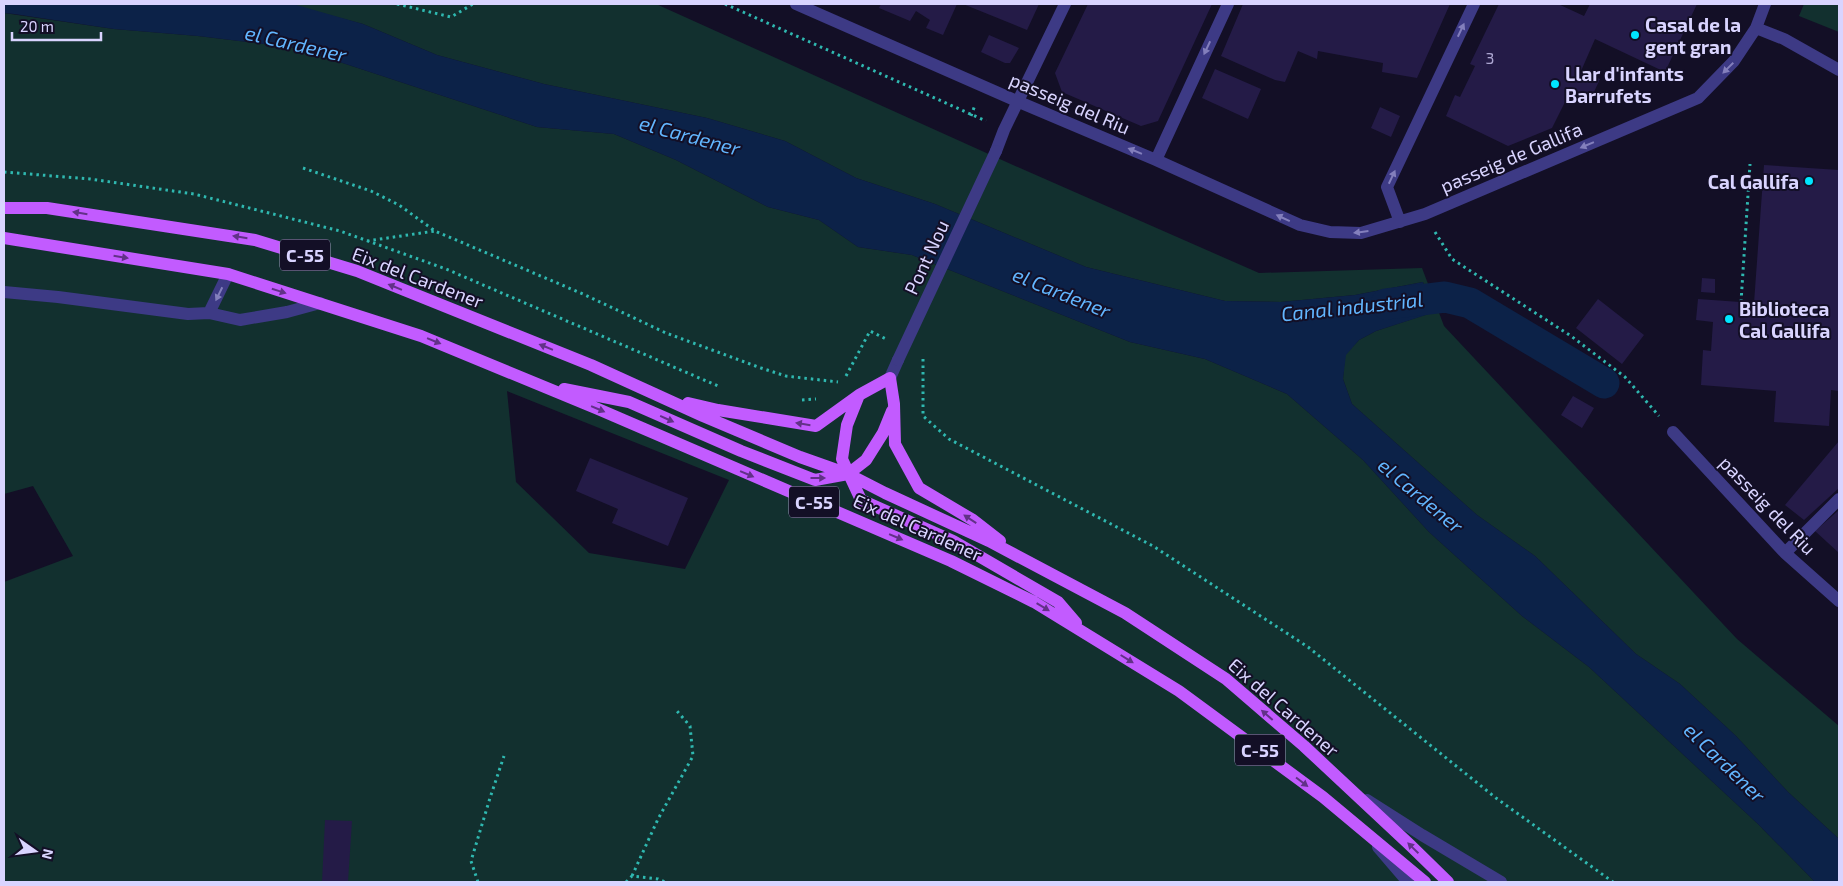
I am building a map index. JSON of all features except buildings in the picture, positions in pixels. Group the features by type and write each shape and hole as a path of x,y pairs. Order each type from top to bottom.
{"main road":[{"name":"Eix del Cardener","path":"4,208 47,208 255,240 357,272 591,365 800,457 848,474 990,542 1125,613 1226,679 1304,746 1448,882"},
{"name":"Eix del Cardener","path":"4,238 228,274 421,336 951,561 1034,602 1179,691 1323,797 1424,882"},
{"name":"Eix del Cardener","path":"661,397 718,410 816,426 859,395 890,378 894,404 895,444 920,488 973,520 1023,559"},
{"name":"Eix del Cardener","path":"536,384 629,402 741,451 815,480 848,474 866,460 883,433 894,404"},
{"name":"Eix del Cardener","path":"859,395 847,425 842,458 861,500 953,542 1058,602 1085,633"}],"street":[{"name":"passeig del Riu","path":"796,4 1156,160 1300,225 1330,232 1361,233 1400,222"},
{"name":"Pont Nou","path":"890,378 996,151 1004,130 1065,4"},
{"path":"1156,160 1228,4"},
{"path":"1400,222 1387,187 1474,4"},
{"name":"passeig de Gallifa","path":"1400,222 1425,214 1698,98 1734,61 1756,28 1765,4"},
{"path":"1756,28 1784,39 1839,70"},
{"path":"209,313 228,274"},
{"path":"4,292 188,314 209,313 240,320 320,304"},
{"name":"passeig del Riu","path":"1673,432 1785,553 1839,601"},
{"path":"1785,553 1839,500"},
{"path":"1350,789 1501,882"},
{"path":"1365,832 1408,882"}],"path":[{"path":"397,4 450,18 473,4"},
{"path":"725,4 986,122"},
{"path":"1741,302 1750,164"},
{"path":"303,168 371,191 399,205 435,231 574,290 666,332 786,376 842,383"},
{"path":"4,172 90,179 194,194 340,232 446,269 726,389"},
{"path":"1425,214 1452,259 1570,336 1625,377 1673,432"},
{"path":"366,241 435,231"},
{"path":"836,387 842,383 870,331 888,340"},
{"path":"923,357 923,416 948,439 1153,546 1308,647 1496,798 1613,882"},
{"path":"801,400 816,399 822,395"},
{"path":"626,882 632,876 658,819 693,756 690,726 676,711"},
{"path":"478,882 471,861 504,756"},
{"path":"632,876 658,879 665,882"}],"green space":[{"path":"288,4 656,4 1013,165 1259,273 1422,268 1444,326 1737,639 1839,726 1839,839 1788,792 1736,736 1680,684 1636,654 1535,556 1477,515 1352,404 1343,379 1345,355 1359,340 1376,331 1431,313 1423,282 1355,295 1281,302 1225,301 1086,267 935,204 856,178 785,141 707,118 544,84 437,55 363,24"},
{"path":"1804,4 1839,4 1839,32 1799,16"},
{"path":"4,13 114,29 198,36 297,48 537,127 614,134 676,160 768,207 819,220 858,247 912,255 1130,342 1205,359 1287,394 1363,460 1429,532 1522,616 1589,667 1758,824 1815,882 4,882 4,582 73,556 33,486 4,494","holes":["507,391 729,480 685,569 589,553 516,482"]}],"water":[{"name":"el Cardener","path":"4,4 293,4 363,24 437,55 544,84 707,118 785,141 856,178 935,204 1086,267 1225,301 1281,302 1355,295 1423,282 1432,313 1376,331 1359,340 1346,355 1343,379 1352,404 1477,515 1535,556 1636,654 1680,684 1736,736 1788,792 1839,839 1839,882 1815,882 1758,824 1589,667 1522,616 1429,532 1363,460 1287,394 1205,359 1130,342 912,255 858,247 819,220 768,207 676,160 614,134 537,127 297,48 198,36 114,29 4,13"}],"waterway":[{"name":"Canal industrial","path":"1386,304 1445,297 1470,303 1604,383"}],"place":[{"name":"Casal de la gent gran","path":"1635,35"},
{"name":"Llar d'infants Barrufets","path":"1555,84"},
{"name":"Cal Gallifa","path":"1809,181"},
{"name":"Biblioteca Cal Gallifa","path":"1729,319"}]}
